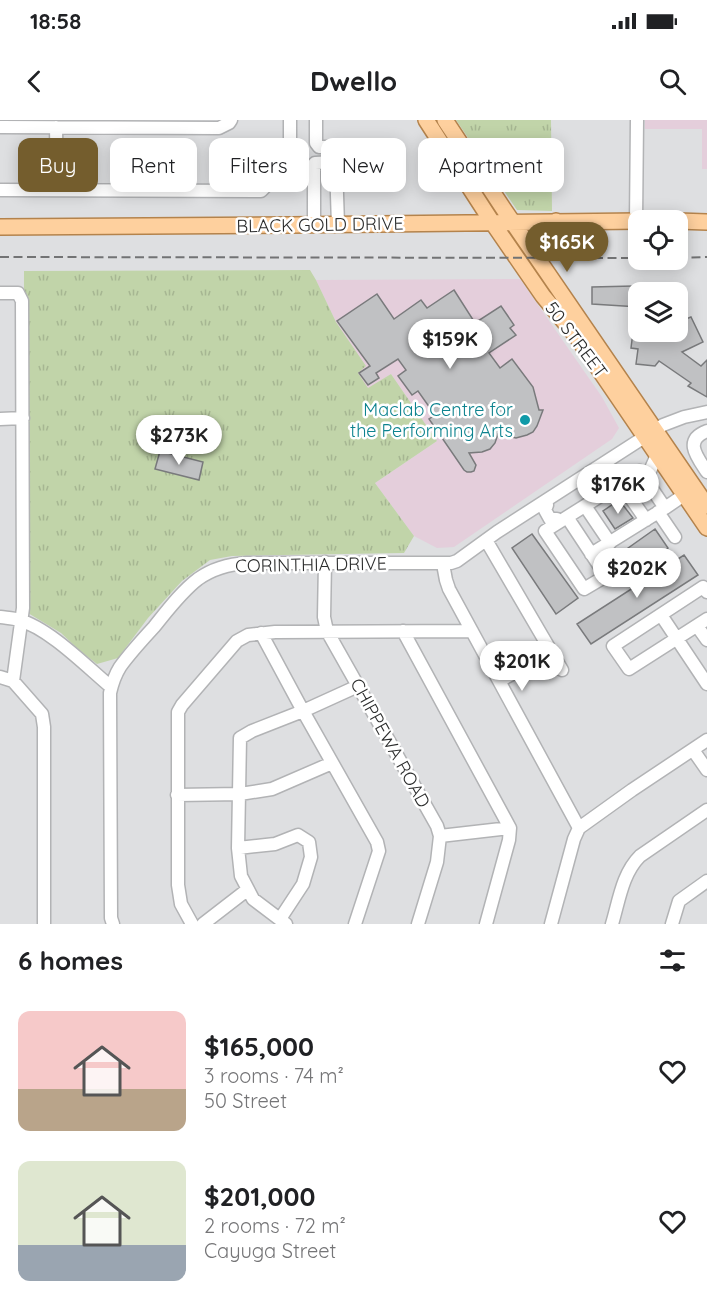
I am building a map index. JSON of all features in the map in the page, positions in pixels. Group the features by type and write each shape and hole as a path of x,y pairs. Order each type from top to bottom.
{"main road":[{"name":"50 STREET","path":"426,120 473,194 543,296 707,506"},
{"name":"50 STREET","path":"446,120 650,433 657,455 707,528"},
{"path":"456,223 472,211 473,194"},
{"name":"BLACK GOLD DRIVE","path":"0,227 628,221"},
{"path":"688,221 707,222"},
{"path":"534,253 541,236 556,222"}],"street":[{"path":"98,190 261,191 290,162 290,120"},
{"path":"316,120 316,143 321,147"},
{"path":"637,120 638,210"},
{"path":"0,127 219,128 227,123"},
{"path":"56,128 56,138"},
{"path":"314,225 314,164 334,162 336,164 338,225"},
{"path":"0,190 18,190"},
{"path":"0,293 18,293 22,301 23,608 13,681"},
{"name":"CORINTHIA DRIVE","path":"113,924 111,918 111,687 126,660 196,581 230,565 247,562 443,564 457,561 650,433 674,421 707,412"},
{"path":"0,419 23,418"},
{"path":"707,430 694,440 694,453 707,472"},
{"path":"697,457 700,445 707,441"},
{"path":"642,489 657,455"},
{"path":"546,503 545,510 550,519 561,520 591,554 606,576 584,589 545,531 561,520 621,484 640,471 646,520"},
{"path":"587,474 602,495"},
{"path":"621,484 642,489 662,510 675,537"},
{"path":"591,554 684,495"},
{"path":"585,506 610,543"},
{"path":"486,540 562,670"},
{"name":"CHIPPEWA ROAD","path":"325,562 324,617 327,631 437,826 440,836"},
{"path":"443,564 449,589 579,828"},
{"path":"707,592 703,587 613,646 629,669 702,622 707,640"},
{"path":"661,615 707,684"},
{"path":"0,617 21,620 42,630 111,687"},
{"path":"403,631 510,828 509,840 486,924"},
{"path":"192,924 178,894 178,712 237,641 248,635 261,633 472,631"},
{"path":"261,633 377,842 379,851 355,924"},
{"path":"499,681 553,652"},
{"path":"0,677 13,681 42,714 44,727 44,924"},
{"path":"238,848 274,844 298,835 309,842 311,857 303,884 283,921 253,899 241,876 238,848 240,738 358,686"},
{"path":"551,924 574,838 579,828 707,740"},
{"path":"693,750 707,770"},
{"path":"177,795 240,794 272,789 332,763"},
{"path":"612,924 627,872 634,862 707,810"},
{"path":"418,924 437,862 440,836 510,828"},
{"path":"672,924 679,901 707,881"},
{"path":"203,924 247,890"}],"shaded area":[{"path":"645,120 707,120 707,169 702,169 702,129 645,129"},
{"path":"520,279 602,397 619,428 612,439 454,547 437,548 414,536 375,483 437,441 391,374 368,389 357,372 366,366 336,322 316,280"}],"green space":[{"path":"456,120 551,120 551,138 468,138"},
{"path":"505,192 552,192 552,211 517,210"},
{"path":"310,270 336,322 366,366 358,373 368,388 391,374 437,441 375,483 414,536 404,553 232,556 210,560 182,581 148,618 118,658 97,664 61,633 23,610 24,271"}],"building":[{"path":"628,286 628,306 592,304 592,287"},
{"path":"454,290 475,323 501,306 514,325 510,328 516,335 489,353 500,368 512,359 533,387 539,410 543,410 533,432 516,438 498,434 490,449 469,453 476,465 474,471 471,472 464,470 429,419 435,415 418,391 412,395 398,376 406,370 398,359 376,373 379,378 368,385 359,373 370,366 337,321 377,294 394,319 421,300 427,308"},
{"path":"691,317 703,342 682,352 701,366 707,360 707,397 688,386 691,383 659,361 655,366 636,364 638,349 631,348 632,342 688,342 688,318"},
{"path":"160,451 203,462 199,480 155,469"},
{"path":"619,500 633,518 615,529 603,511"},
{"path":"655,529 668,548 619,582 607,563"},
{"path":"532,534 578,598 556,614 512,548"},
{"path":"684,555 698,575 591,644 577,624"}],"tunnel":[{"path":"638,493 646,488"}],"railway":[{"path":"0,257 628,258"},
{"path":"688,258 707,257"}],"place":[{"name":"Maclab Centre for the Performing Arts","path":"525,420"}]}
